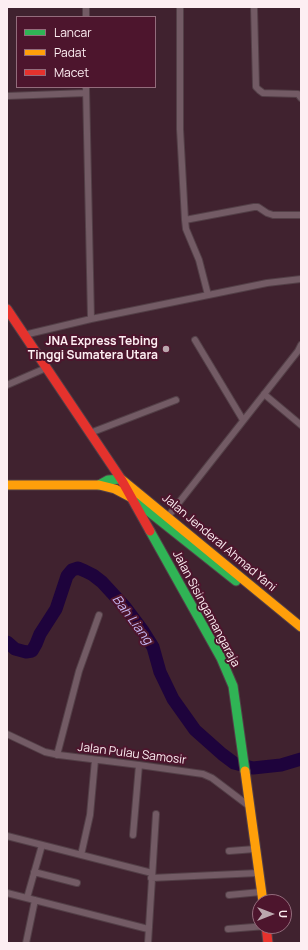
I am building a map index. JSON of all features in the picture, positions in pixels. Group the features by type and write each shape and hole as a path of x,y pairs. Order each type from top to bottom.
{"main road":[{"path":"7,309 121,479"},
{"path":"99,485 115,478 121,479"},
{"name":"Jalan Jenderal Ahmad Yani","path":"121,479 166,520 301,634"},
{"name":"Jalan Sisingamangaraja","path":"121,479 221,658 233,686 261,892"},
{"path":"7,485 99,485 115,489 132,498"},
{"name":"Jalan Jenderal Ahmad Yani","path":"132,498 166,520 301,627"}],"street":[{"path":"180,7 180,129 184,220 186,229 200,260 208,295"},
{"path":"254,7 256,86 264,93 298,94 301,98"},
{"path":"7,96 86,90 91,319"},
{"path":"184,220 254,207 273,215 301,215"},
{"path":"24,335 91,319 267,283 301,279"},
{"path":"195,340 243,420"},
{"path":"166,520 298,351 301,345"},
{"path":"7,385 46,368"},
{"path":"264,394 301,425"},
{"path":"90,433 176,400"},
{"path":"56,755 79,671 99,615"},
{"name":"Jalan Pulau Samosir","path":"7,734 45,752 56,755 203,774 212,778 249,806"},
{"path":"81,855 90,815 95,760"},
{"path":"132,835 139,765"},
{"path":"148,943 151,875 156,814"},
{"path":"7,836 151,875 258,873"},
{"path":"27,898 42,845"},
{"path":"229,851 255,849"},
{"path":"34,872 77,883"},
{"path":"229,895 261,892"},
{"path":"7,894 148,929"},
{"path":"26,943 35,900"},
{"path":"228,929 252,927"}],"waterway":[{"name":"Bah Liang","path":"7,642 15,649 26,652 32,651 40,634 56,609 67,576 72,570 78,568 93,575 102,582 125,607 153,647 160,672 173,699 195,730 222,754 234,763 253,768 281,765 301,759"}],"traffic: fast":[{"path":"99,485 108,480 121,479"},
{"path":"133,499 236,581"},
{"path":"150,531 221,658 233,686 245,771"}],"traffic: slow":[{"path":"121,479 301,627"},
{"path":"7,485 99,485 115,489 132,498"},
{"path":"245,771 262,894"}],"traffic: jam":[{"path":"7,309 121,479 150,531"},
{"path":"267,934 268,943"}],"place":[{"name":"JNA Express Tebing Tinggi Sumatera Utara","path":"166,349"}]}
